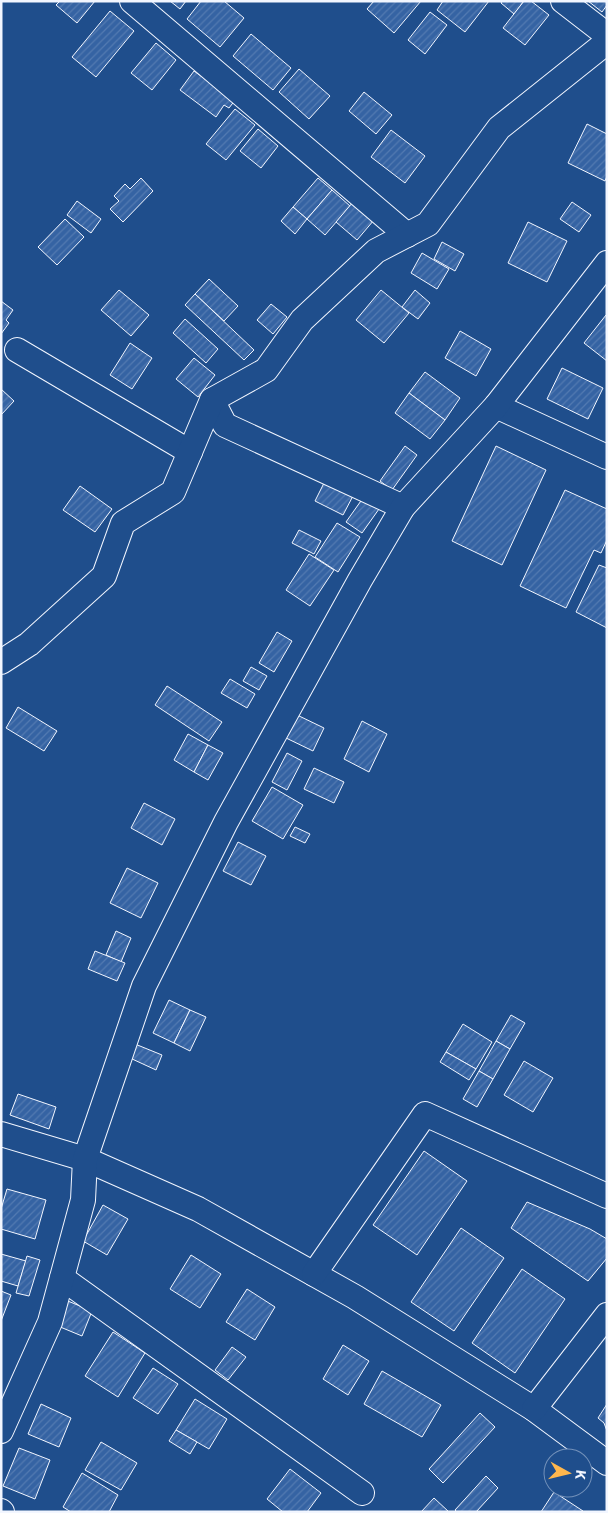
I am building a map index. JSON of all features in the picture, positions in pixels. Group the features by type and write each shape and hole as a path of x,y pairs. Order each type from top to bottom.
{"street":[{"path":"132,1 408,235"},
{"path":"563,1 607,35"},
{"path":"1,662 29,644 104,576 124,524 173,492 212,400 266,370 302,320 376,251 428,224 499,128 607,42"},
{"path":"1,1431 50,1322 83,1200 85,1159 144,986 226,822 403,507 496,406 607,263"},
{"path":"17,350 190,452"},
{"path":"212,400 225,425 403,507"},
{"path":"496,406 607,457"},
{"path":"314,1274 425,1114 607,1196"},
{"path":"1,1134 85,1159 198,1209 355,1297 534,1409 607,1463"},
{"path":"62,1278 362,1493"},
{"path":"534,1409 607,1315"}],"building":[{"path":"60,1 95,1 77,23 56,5"},
{"path":"170,1 186,1 180,9"},
{"path":"201,1 224,1 244,18 220,47 187,19"},
{"path":"374,1 421,1 394,33 367,9"},
{"path":"443,1 489,1 465,32 437,10"},
{"path":"502,1 524,1 514,14 501,3"},
{"path":"524,1 531,1 549,15 525,45 503,28"},
{"path":"588,1 606,1 607,5 602,12"},
{"path":"110,11 134,31 96,77 72,57"},
{"path":"430,12 447,25 425,54 408,40"},
{"path":"251,34 291,68 273,90 233,56"},
{"path":"156,43 176,60 152,90 131,73"},
{"path":"299,69 330,96 309,119 279,92"},
{"path":"194,71 217,88 239,95 229,108 224,105 216,117 180,90"},
{"path":"364,92 392,115 376,134 349,111"},
{"path":"235,109 255,125 226,160 206,144"},
{"path":"587,124 607,134 607,176 605,181 568,163"},
{"path":"258,129 278,146 261,168 240,151"},
{"path":"391,130 425,156 405,183 371,157"},
{"path":"141,178 153,191 123,222 110,209 119,201 114,196 125,184 130,189"},
{"path":"318,178 332,190 307,219 293,207"},
{"path":"332,190 350,206 325,235 307,219"},
{"path":"77,201 101,219 91,233 67,215"},
{"path":"353,202 374,220 357,240 336,222"},
{"path":"572,202 591,215 579,232 560,219"},
{"path":"293,207 307,219 295,234 281,221"},
{"path":"65,219 84,237 57,265 38,247"},
{"path":"528,222 567,241 547,282 508,263"},
{"path":"442,242 464,254 455,271 434,259"},
{"path":"422,253 449,269 437,289 411,273"},
{"path":"209,279 238,306 224,321 195,294"},
{"path":"119,290 149,315 131,336 101,310"},
{"path":"381,290 409,313 384,343 356,320"},
{"path":"415,290 430,303 418,319 402,307"},
{"path":"195,294 254,350 244,360 185,305"},
{"path":"1,301 13,310 6,320 9,323 1,334"},
{"path":"271,304 287,317 273,334 257,320"},
{"path":"607,316 607,361 584,343"},
{"path":"185,319 218,349 206,363 173,333"},
{"path":"460,331 491,349 476,376 445,358"},
{"path":"130,343 152,358 132,389 110,375"},
{"path":"194,358 215,375 198,397 176,379"},
{"path":"562,368 603,388 588,419 547,399"},
{"path":"425,372 460,398 445,420 409,393"},
{"path":"1,389 14,401 1,415"},
{"path":"409,393 445,420 430,439 395,413"},
{"path":"405,446 417,455 392,490 380,481"},
{"path":"496,446 546,470 502,565 452,541"},
{"path":"326,479 354,494 343,515 315,501"},
{"path":"80,486 112,509 95,532 63,510"},
{"path":"565,490 607,509 607,540 601,553 594,550 566,608 520,586"},
{"path":"363,498 379,509 362,533 346,522"},
{"path":"337,523 360,537 338,572 315,557"},
{"path":"299,530 321,541 314,554 292,543"},
{"path":"309,554 334,570 310,606 286,590"},
{"path":"599,565 607,568 607,628 576,612"},
{"path":"277,632 292,641 274,672 259,663"},
{"path":"251,667 267,676 259,690 243,681"},
{"path":"230,679 255,694 247,708 221,693"},
{"path":"167,686 222,722 209,741 155,705"},
{"path":"18,707 57,731 44,751 6,728"},
{"path":"295,714 324,728 313,751 284,737"},
{"path":"362,721 387,734 369,772 344,759"},
{"path":"188,734 208,745 194,772 174,760"},
{"path":"208,745 223,753 208,780 194,772"},
{"path":"287,753 302,761 287,790 272,782"},
{"path":"314,768 344,782 334,803 304,789"},
{"path":"272,787 303,805 283,839 252,821"},
{"path":"144,803 175,819 162,845 131,828"},
{"path":"295,827 310,834 305,843 290,836"},
{"path":"238,842 266,856 251,885 223,871"},
{"path":"127,868 158,883 141,918 110,903"},
{"path":"116,931 131,938 121,962 106,955"},
{"path":"95,951 125,963 117,981 88,969"},
{"path":"169,1000 190,1010 174,1043 153,1033"},
{"path":"190,1010 206,1017 190,1051 174,1043"},
{"path":"511,1015 525,1023 510,1049 496,1041"},
{"path":"463,1024 492,1042 476,1069 446,1052"},
{"path":"496,1041 510,1049 493,1079 479,1071"},
{"path":"135,1044 162,1055 156,1070 130,1058"},
{"path":"446,1052 476,1069 469,1080 440,1062"},
{"path":"524,1061 553,1078 533,1112 504,1095"},
{"path":"479,1071 493,1079 477,1107 463,1099"},
{"path":"18,1094 56,1107 49,1129 10,1115"},
{"path":"424,1151 467,1181 417,1255 373,1225"},
{"path":"7,1189 46,1200 35,1239 1,1229 1,1209"},
{"path":"527,1202 590,1229 607,1239 607,1258 588,1281 511,1228"},
{"path":"103,1205 128,1219 107,1255 83,1241"},
{"path":"461,1228 504,1258 454,1331 411,1302"},
{"path":"1,1254 26,1261 18,1286 1,1281"},
{"path":"191,1255 221,1274 200,1308 170,1289"},
{"path":"27,1256 40,1260 29,1296 16,1293"},
{"path":"522,1269 565,1299 515,1373 472,1343"},
{"path":"247,1289 275,1307 255,1340 226,1322"},
{"path":"1,1291 11,1295 1,1321"},
{"path":"63,1299 92,1311 82,1336 53,1324"},
{"path":"113,1332 145,1353 118,1397 85,1376"},
{"path":"343,1345 369,1361 348,1395 323,1379"},
{"path":"232,1347 246,1357 228,1380 215,1370"},
{"path":"153,1368 178,1384 158,1414 133,1398"},
{"path":"382,1371 441,1405 422,1437 364,1404"},
{"path":"195,1399 227,1419 209,1449 176,1430"},
{"path":"41,1404 71,1418 59,1447 28,1434"},
{"path":"607,1404 607,1431 604,1423 598,1418"},
{"path":"480,1413 495,1427 443,1483 429,1469"},
{"path":"176,1430 197,1442 190,1454 169,1441"},
{"path":"101,1442 137,1463 121,1490 85,1470"},
{"path":"19,1448 50,1460 35,1499 3,1486"},
{"path":"290,1469 321,1493 307,1512 283,1512 267,1499"},
{"path":"82,1473 118,1495 109,1512 71,1512 63,1507"},
{"path":"486,1476 498,1488 476,1512 457,1512 455,1510"},
{"path":"434,1498 449,1512 421,1512"},
{"path":"550,1498 563,1498 583,1511 583,1512 541,1512"}]}
